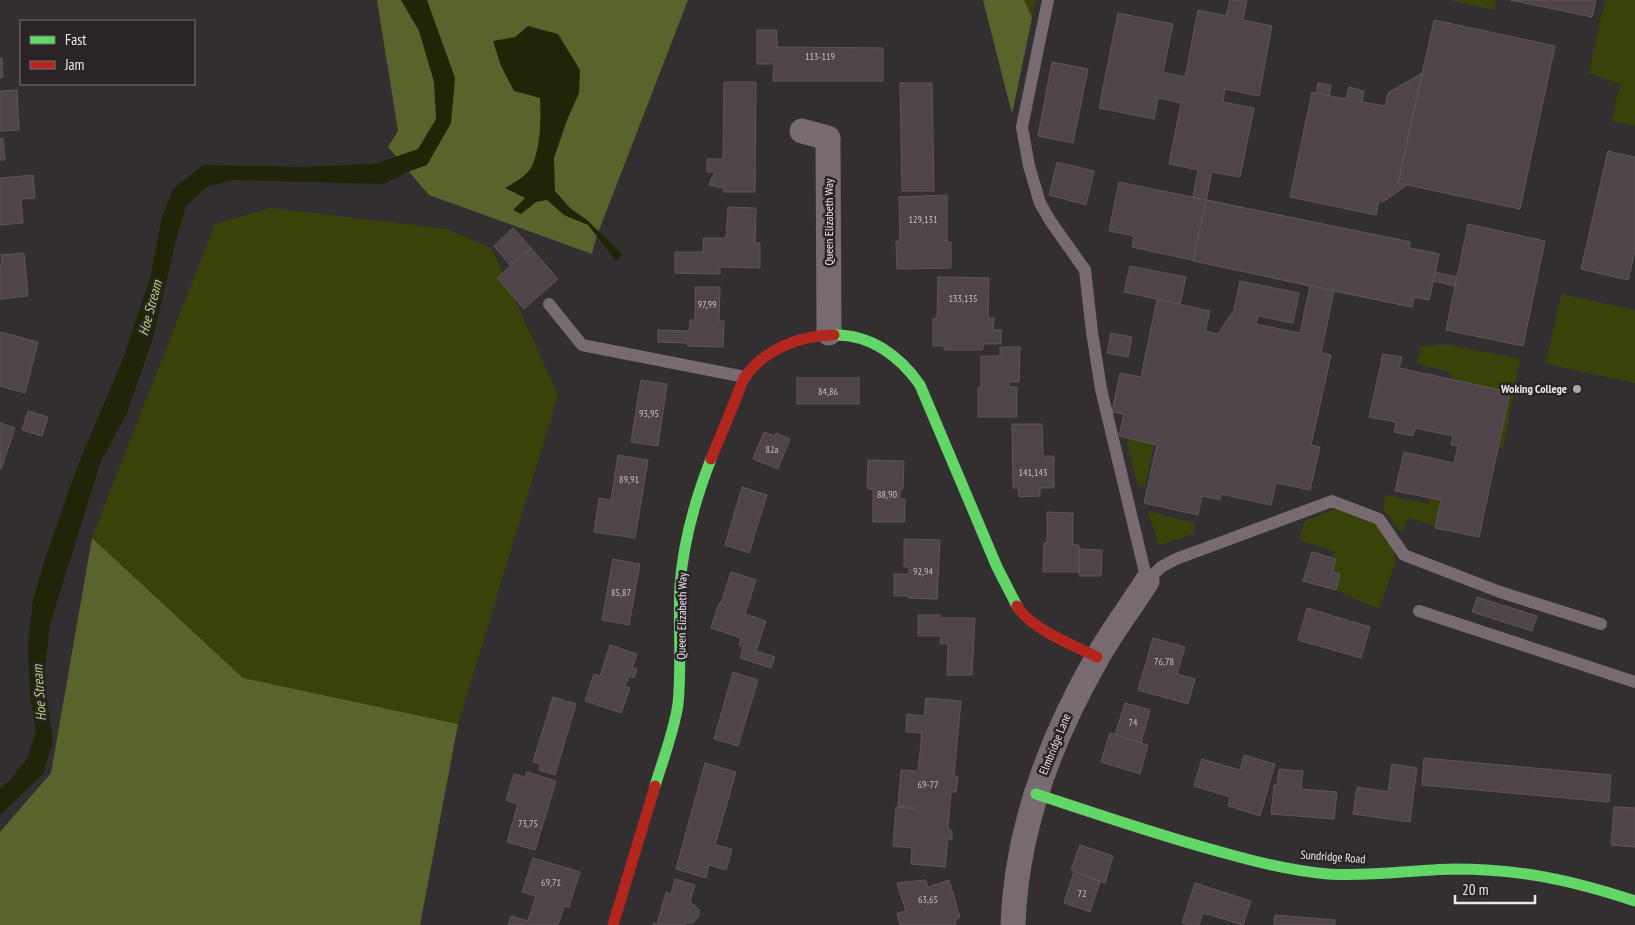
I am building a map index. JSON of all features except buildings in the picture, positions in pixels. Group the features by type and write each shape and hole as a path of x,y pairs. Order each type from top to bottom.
{"street":[{"name":"Queen Elizabeth Way","path":"802,131 828,138 829,334"},
{"name":"Queen Elizabeth Way","path":"613,925 675,721 681,677 680,595 688,530 697,499 745,377 753,367 778,348 797,340 829,334 846,334 881,347 900,361 922,388 997,567 1018,609 1039,626 1097,657"},
{"name":"Elmbridge Lane","path":"1013,925 1017,876 1024,835 1055,740 1097,657 1147,581"},
{"name":"Sundridge Road","path":"1036,794 1180,840 1245,858 1314,872 1351,874 1472,869 1518,873 1578,883 1635,902"}],"lane":[{"path":"1048,0 1022,127 1029,166 1040,203 1085,270 1101,389 1147,581"},
{"path":"549,304 582,345 745,377"},
{"path":"1147,581 1161,567 1176,559 1332,501 1380,519 1404,555 1500,592 1601,624"},
{"path":"1419,611 1635,682"}],"green space":[{"path":"377,0 688,0 596,238 592,254 429,195 388,147 398,131"},
{"path":"983,0 1024,0 1032,18 1012,114"},
{"path":"1024,0 1036,0 1032,18"},
{"path":"1448,0 1496,0 1494,10"},
{"path":"1605,0 1635,0 1635,126 1612,121 1620,84 1589,73"},
{"path":"271,208 447,229 492,249 558,395 458,724 243,678 92,538 215,224"},
{"path":"1561,294 1635,310 1635,383 1546,364"},
{"path":"1444,344 1520,359 1503,448 1498,448 1509,392 1451,379 1451,372 1417,364 1421,347"},
{"path":"1126,438 1154,444 1145,487 1138,486"},
{"path":"1386,495 1429,504 1432,498 1441,500 1435,526 1408,517 1402,533 1383,509"},
{"path":"1338,508 1376,524 1394,549 1395,563 1379,609 1336,590 1340,574 1332,572 1336,559 1333,558 1335,551 1299,540 1305,521"},
{"path":"1148,511 1194,523 1194,534 1159,545"},
{"path":"92,538 243,678 458,724 420,925 0,925 0,832 51,773"}],"water":[{"name":"Hoe Stream","path":"401,0 427,0 455,78 451,123 427,165 405,173 384,184 234,180 208,186 186,206 153,338 127,413 101,461 50,624 44,678 53,742 43,774 0,815 0,789 27,759 36,731 30,694 28,644 33,600 76,470 124,356 151,275 161,221 173,189 203,165 302,167 374,164 418,149 436,119 434,82 419,31"},
{"path":"528,26 558,34 580,70 579,93 567,120 554,158 555,191 570,208 587,220 622,254 616,261 588,225 564,215 547,200 536,202 521,214 513,210 525,198 505,188 524,176 532,166 539,141 540,98 514,91 501,66 493,41 515,37"}],"traffic: fast":[{"path":"834,335 860,338 883,349 903,365 920,385 997,567 1017,606"},
{"path":"655,786 671,735 678,704 680,675 680,586 684,553 695,506 711,459"},
{"path":"1036,794 1132,826 1290,869 1344,875 1453,869 1501,871 1545,877 1589,887 1635,901"}],"traffic: jam":[{"path":"711,459 742,382 753,367 773,351 797,341 834,335"},
{"path":"1017,606 1023,614 1042,629 1097,657"},
{"path":"613,925 655,786"}],"place":[{"name":"Woking College","path":"1577,389"}]}
